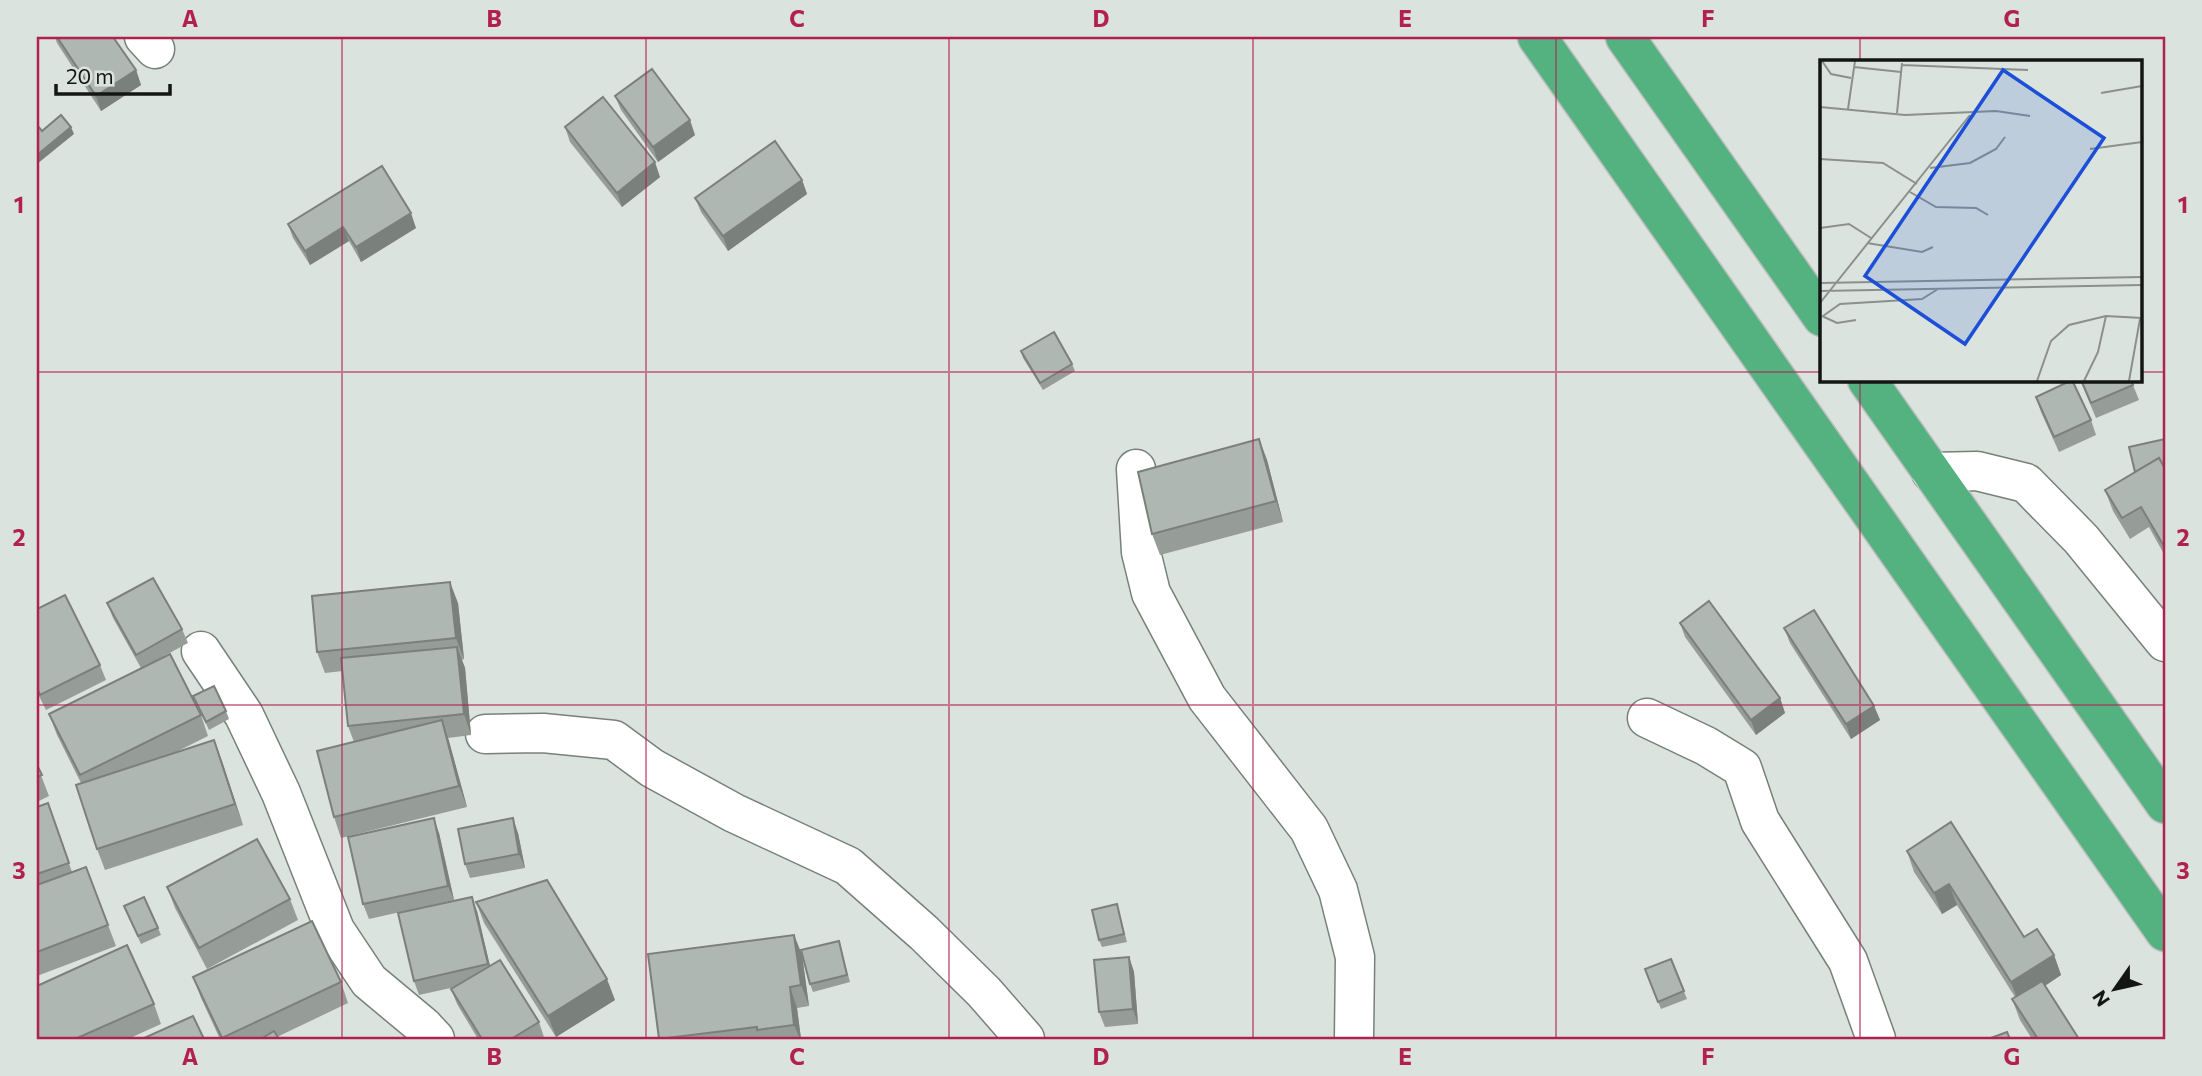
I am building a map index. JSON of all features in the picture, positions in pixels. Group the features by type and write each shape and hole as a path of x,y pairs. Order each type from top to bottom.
{"highway":[{"path":"1536,37 2165,932"},
{"path":"1625,37 1820,314"},
{"path":"1868,382 2165,804"}],"street":[{"path":"1136,469 1140,552 1151,593 1207,698 1309,829 1338,890 1355,957 1354,1039"},
{"path":"1931,472 1977,471 2026,483 2081,539 2165,642"},
{"path":"201,651 244,715 281,793 335,930 369,981 435,1039"},
{"path":"1647,718 1706,746 1742,768 1760,821 1848,961 1876,1039"},
{"path":"485,734 543,733 614,740 652,768 734,813 848,866 924,933 985,992 1025,1039"}],"building":[{"path":"57,37 113,37 136,70 96,96"},
{"path":"652,69 690,120 653,147 615,96"},
{"path":"603,97 655,162 617,193 565,127"},
{"path":"61,115 71,127 37,155 37,125 42,131"},
{"path":"775,141 802,180 723,236 695,198"},
{"path":"382,166 411,213 356,247 343,227 305,251 288,224"},
{"path":"1054,332 1072,364 1040,383 1021,351"},
{"path":"2073,382 2091,420 2054,437 2036,397"},
{"path":"2082,382 2132,382 2133,385 2091,403"},
{"path":"1259,439 1276,501 1152,534 1138,472"},
{"path":"2165,439 2165,468 2159,458 2135,472 2129,447"},
{"path":"2159,458 2165,469 2165,548 2141,507 2122,518 2105,490"},
{"path":"153,578 182,629 136,655 107,603"},
{"path":"450,582 456,638 317,652 312,596"},
{"path":"65,595 100,665 40,695 37,688 37,609"},
{"path":"1709,601 1780,698 1751,720 1680,623"},
{"path":"1814,610 1874,706 1846,724 1784,628"},
{"path":"457,647 464,714 348,726 341,658"},
{"path":"170,654 201,715 80,775 49,714"},
{"path":"214,686 226,711 206,722 193,696"},
{"path":"442,720 459,786 334,817 317,751"},
{"path":"214,740 235,804 97,849 76,785"},
{"path":"48,803 69,863 37,874 37,807"},
{"path":"434,818 448,886 363,904 348,837"},
{"path":"513,818 519,854 465,864 458,829"},
{"path":"1951,822 2024,937 2037,929 2054,955 2011,982 1949,884 1934,893 1907,851"},
{"path":"257,839 290,899 199,948 167,887"},
{"path":"86,867 108,925 37,952 37,885"},
{"path":"547,880 607,979 548,1016 476,902"},
{"path":"144,897 158,928 138,936 124,906"},
{"path":"472,897 488,964 414,981 398,913"},
{"path":"1117,904 1124,934 1099,940 1092,910"},
{"path":"312,921 341,982 222,1038 193,977"},
{"path":"794,935 801,985 790,987 794,1025 659,1039 648,954"},
{"path":"839,941 847,975 810,984 801,950"},
{"path":"127,945 154,1004 75,1039 37,1039 37,986"},
{"path":"1129,957 1133,1009 1099,1012 1094,960"},
{"path":"1671,959 1684,991 1658,1002 1645,969"},
{"path":"500,960 539,1022 511,1039 482,1039 451,989"},
{"path":"2042,981 2079,1039 2038,1039 2012,999"},
{"path":"193,1016 204,1039 144,1038"},
{"path":"274,1031 279,1039 261,1039"},
{"path":"2007,1032 2010,1039 1988,1039"}]}
